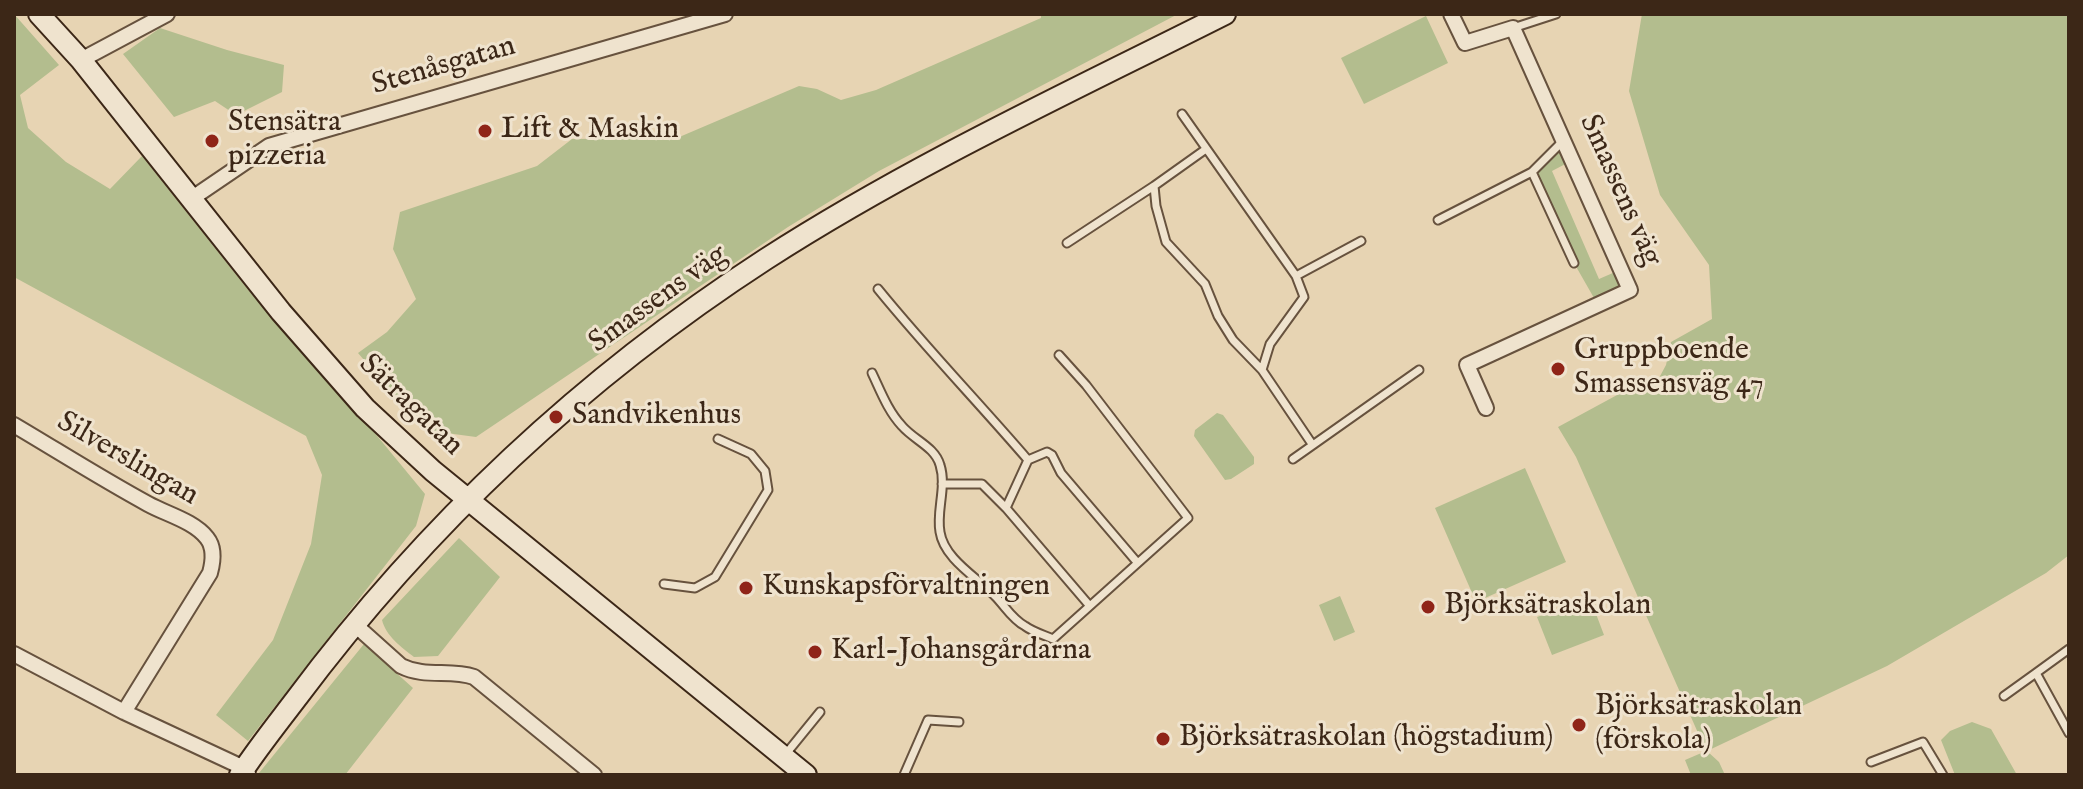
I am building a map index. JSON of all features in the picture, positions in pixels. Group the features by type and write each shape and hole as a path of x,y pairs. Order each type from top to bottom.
{"street":[{"name":"Sätragatan","path":"39,14 81,60 344,387 433,471 806,775"},
{"path":"81,60 167,14"},
{"name":"Stenåsgatan","path":"191,199 256,153 280,142 725,14"},
{"name":"Smassens väg","path":"244,773 353,623 421,546 538,432 622,362 766,259 836,216 956,150 1225,14"},
{"path":"1451,14 1465,43 1513,28"},
{"name":"Smassens väg","path":"1486,408 1467,365 1630,290 1513,28"},
{"name":"Silverslingan","path":"14,425 194,528 205,535 210,543 213,563 210,573 124,712"},
{"path":"353,623 401,666 410,670 464,673 484,683 594,775"},
{"path":"14,654 244,773"}],"lane":[{"path":"1513,28 1556,14"},
{"path":"1182,114 1296,276 1304,297 1270,344 1262,370"},
{"path":"1438,220 1532,172 1564,140"},
{"path":"1067,243 1206,149"},
{"path":"1532,172 1574,263"},
{"path":"1154,186 1166,242 1205,284 1218,316 1233,340 1262,370 1312,444"},
{"path":"1296,276 1361,241"},
{"path":"878,289 1028,460"},
{"path":"872,373 890,411 904,429 933,452 940,465 939,532 943,543 967,573 996,596 1024,626 1053,639 1136,561 1188,518 1086,385 1059,355"},
{"path":"1293,459 1419,370"},
{"path":"664,584 695,588 715,577 768,490 765,471 751,454 718,439"},
{"path":"1006,508 1028,460 1047,452 1052,455 1061,473 1136,561"},
{"path":"942,484 982,484 1089,605"},
{"path":"2004,696 2069,649"},
{"path":"2036,673 2069,733"},
{"path":"784,757 820,712"},
{"path":"904,775 928,720 959,722"},
{"path":"1871,762 1923,742 1943,775"}],"green space":[{"path":"14,14 59,65 20,95 28,128 66,162 110,189 142,156 249,291 425,494 416,526 248,741 216,715 273,640 311,544 322,475 306,436 14,277"},
{"path":"1041,14 1178,14 879,171 788,227 476,437 424,430 358,353 387,332 416,299 393,249 400,212 537,166 572,139 677,138 799,86 817,89 841,100 876,90 1041,18"},
{"path":"1642,14 2069,14 2069,555 2046,573 1887,666 1707,751 1719,762 1725,775 1691,775 1685,760 1706,751 1576,457 1558,427 1630,388 1659,378 1666,365 1671,342 1712,319 1709,265 1660,195 1629,91"},
{"path":"1426,16 1448,63 1364,104 1341,58"},
{"path":"160,28 284,65 282,92 236,115 215,101 174,117 123,54"},
{"path":"1564,140 1573,160 1552,171 1599,279 1622,269 1624,276 1612,299 1598,305 1574,263 1532,172"},
{"path":"1217,413 1223,415 1254,457 1254,464 1225,480 1194,436 1195,430"},
{"path":"1525,468 1566,562 1476,602 1435,508"},
{"path":"459,538 500,577 438,656 414,657 390,636 382,620"},
{"path":"1340,596 1355,632 1334,641 1319,605"},
{"path":"1593,606 1604,635 1552,655 1537,617 1563,607 1567,616"},
{"path":"364,644 413,688 345,775 260,775 259,773"},
{"path":"1972,722 1991,729 2017,775 1955,775 1941,740 1950,731"}],"place":[{"name":"Lift & Maskin","path":"485,131"},
{"name":"Stensätra pizzeria","path":"212,141"},
{"name":"Gruppboende Smassensväg 47","path":"1558,369"},
{"name":"Sandvikenhus","path":"556,417"},
{"name":"Kunskapsförvaltningen","path":"746,588"},
{"name":"Björksätraskolan","path":"1428,607"},
{"name":"Karl-Johansgårdarna","path":"815,652"},
{"name":"Björksätraskolan (förskola)","path":"1579,725"},
{"name":"Björksätraskolan (högstadium)","path":"1163,739"}]}
